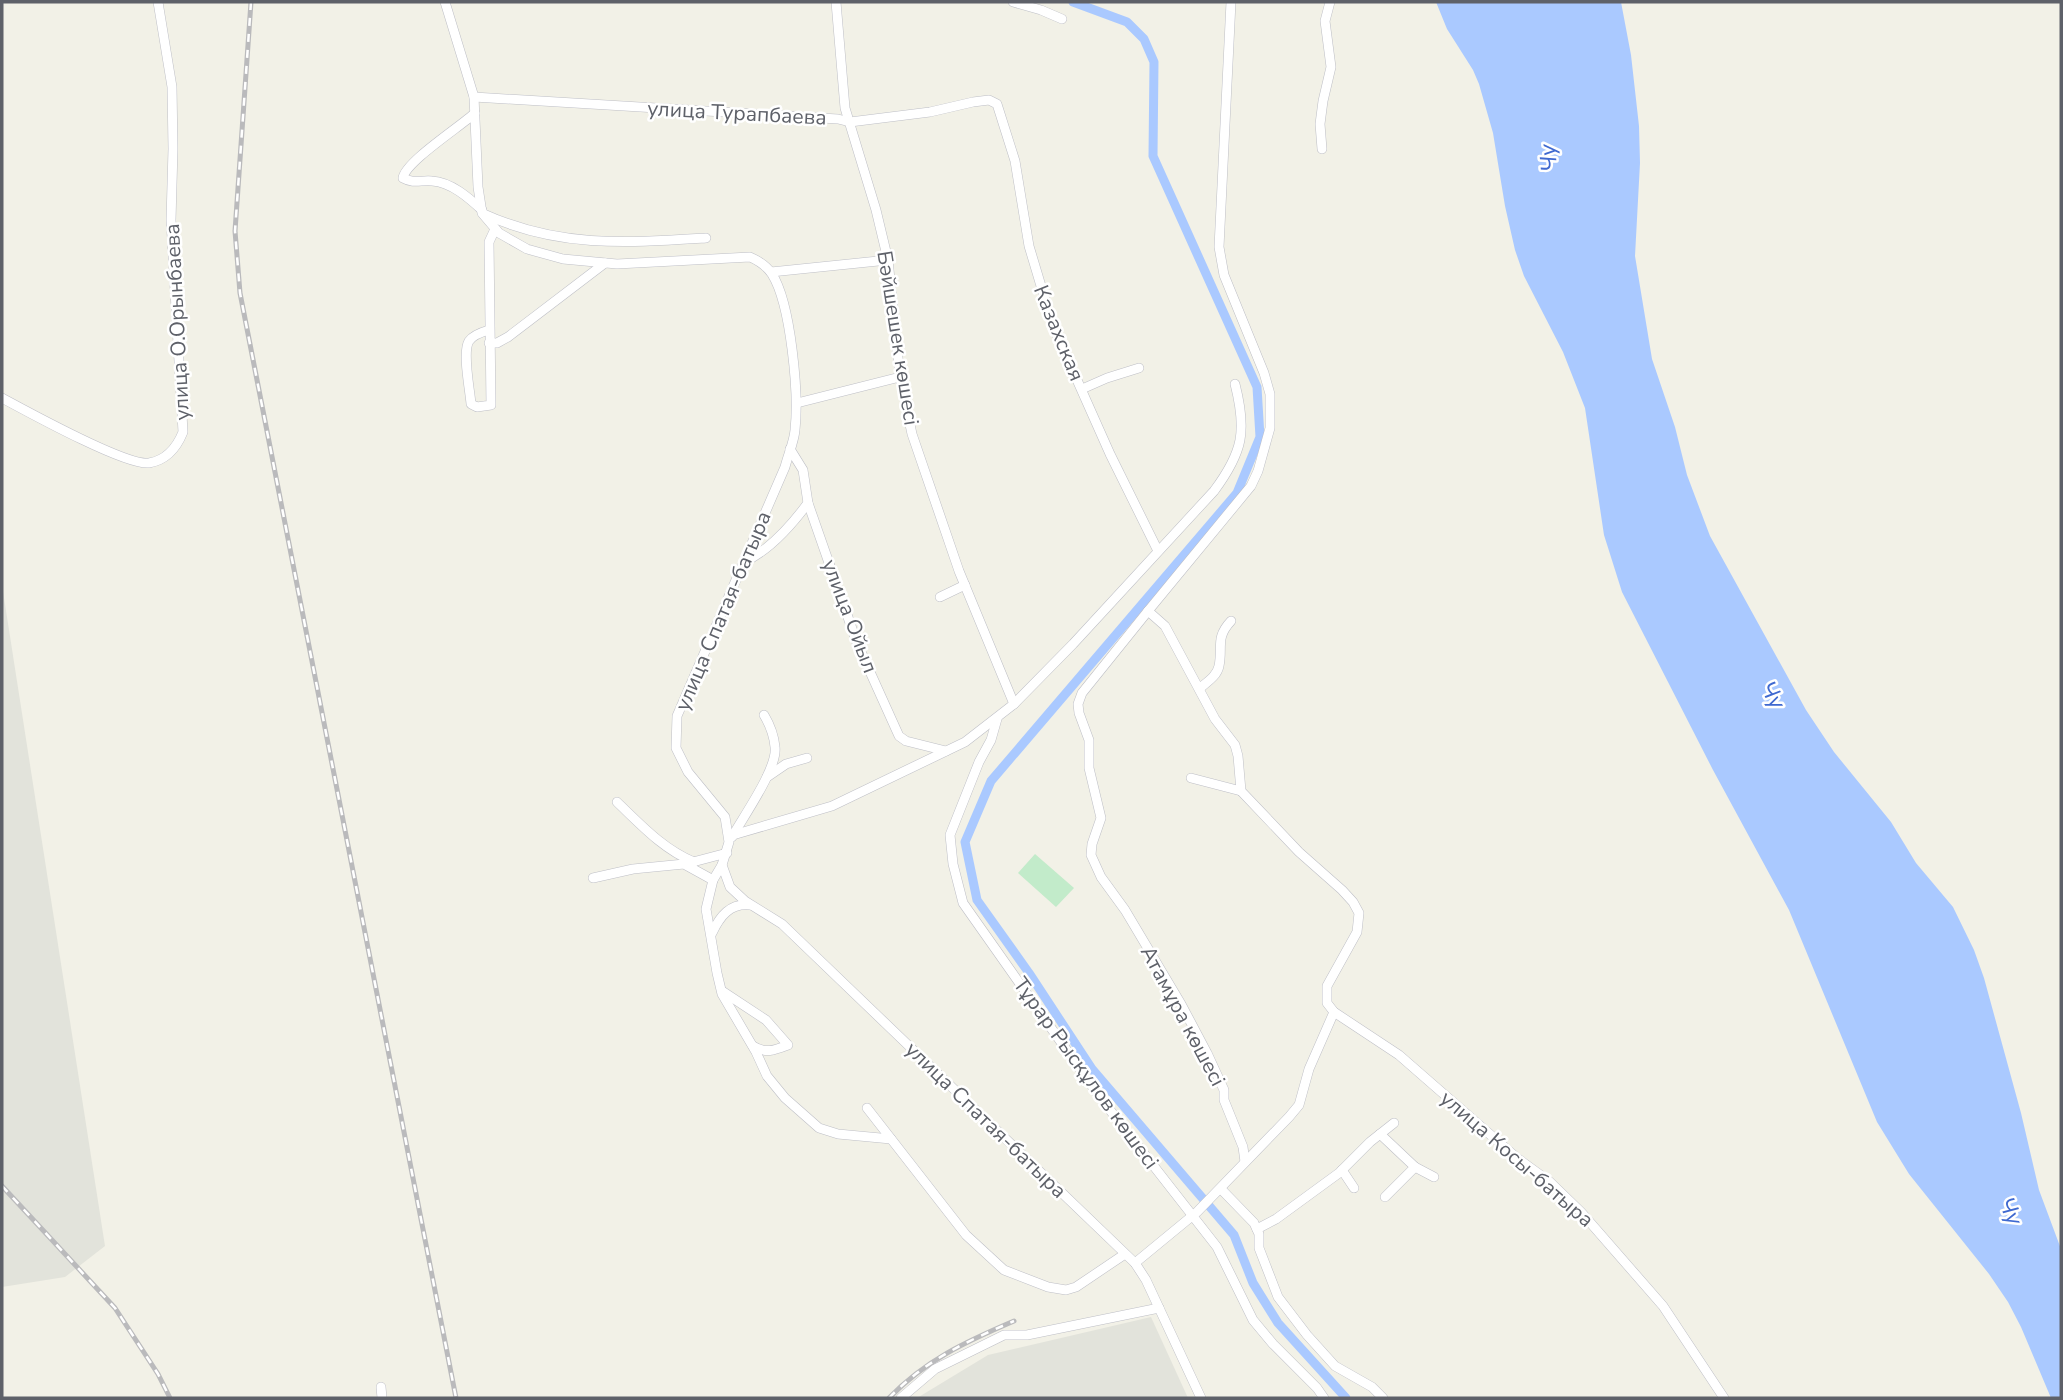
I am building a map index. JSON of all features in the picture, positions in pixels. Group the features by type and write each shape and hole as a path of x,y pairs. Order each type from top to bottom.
{"street":[{"name":"улица О.Орынбаева","path":"2,398 103,449 147,463 166,457 178,445 183,432 172,220 172,87 158,2"},
{"path":"445,2 474,97 478,187 482,212"},
{"name":"Бәйшешек көшесі","path":"836,2 843,84 850,122 876,210 887,260 900,377 912,434 965,585 1014,704"},
{"path":"1013,2 1062,19"},
{"path":"1231,2 1219,247 1224,275 1264,373 1269,394 1270,428 1251,486 1148,611 1165,626 1215,719 1235,745 1241,791"},
{"path":"1322,149 1320,124 1331,67 1325,21 1330,2"},
{"name":"улица Турапбаева","path":"474,97 838,119 850,122 930,112 989,100 997,104"},
{"name":"Казахская","path":"997,104 1015,161 1029,246 1053,326 1110,454 1158,551"},
{"path":"475,113 414,161 403,178 411,183 432,181 446,185 469,198 495,229 527,249 563,259 606,263 750,257 771,272 887,260"},
{"path":"482,212 529,231 562,239 629,242 706,238"},
{"path":"489,330 477,334 468,342 466,353 471,404 477,407 491,405 489,242 495,229"},
{"path":"517,244 529,231"},
{"path":"489,343 496,343 508,337 606,263"},
{"name":"улица Спатая-батыра","path":"771,272 782,298 790,339 797,404 795,433 744,562 677,716 676,748 688,772 725,817 731,838 722,865 730,887 751,905 782,925 1135,1263 1146,1280 1201,1398"},
{"path":"1082,389 1139,368"},
{"path":"797,404 900,377"},
{"path":"731,838 832,806 965,742 1014,704 1214,491 1233,461 1243,427 1235,384"},
{"name":"улица Ойыл","path":"790,449 803,470 808,503 857,643 899,736 906,741 946,751"},
{"path":"744,562 759,555 775,541 808,503"},
{"path":"940,597 965,585"},
{"name":"Атамұра көшесі","path":"1148,611 1088,685 1078,704 1089,740 1089,768 1101,818 1091,855 1101,877 1125,910 1207,1053 1224,1090 1224,1100 1243,1147 1245,1163"},
{"path":"1200,688 1214,676 1219,667 1219,643 1222,633 1231,621"},
{"path":"731,838 766,777 776,750 771,726 764,715"},
{"name":"Тұрар Рысқұлов көшесі","path":"997,719 991,740 979,762 950,835 953,864 963,903 1099,1096 1195,1214 1217,1247 1254,1320 1324,1398"},
{"path":"766,777 786,764 807,758"},
{"path":"1135,1263 1218,1192 1298,1105 1309,1069 1334,1012 1327,1003 1327,986 1357,932 1359,914 1342,890 1299,852 1241,791 1191,778"},
{"path":"617,802 644,829 713,880"},
{"path":"593,878 633,869 689,863 727,853"},
{"path":"722,865 713,880 706,909 721,990 766,1076 785,1098 819,1128 838,1134 891,1139"},
{"path":"711,935 728,909 740,904 751,905"},
{"path":"721,990 766,1020 788,1045 773,1051 760,1050 752,1045"},
{"name":"улица Косы-батыра","path":"1334,1012 1399,1055 1517,1158 1550,1182 1581,1212 1663,1306 1724,1398"},
{"path":"867,1108 966,1235 1004,1270 1048,1287 1066,1290 1076,1287 1125,1254"},
{"path":"1257,1229 1276,1219 1342,1170 1394,1124"},
{"path":"1380,1134 1415,1167 1434,1177"},
{"path":"1385,1197 1415,1167"},
{"path":"1342,1170 1354,1188"},
{"path":"1218,1192 1257,1229 1259,1248 1278,1297 1335,1366 1372,1387 1383,1398"},
{"path":"901,1398 935,1369 1004,1335 1027,1335 1159,1308"},
{"path":"381,1387 382,1398"}],"shaded area":[{"path":"2,585 105,1246 65,1277 2,1287"},
{"path":"1151,1317 1188,1398 917,1398 988,1355"}],"green space":[{"path":"1035,854 1074,888 1056,907 1018,873"}],"water":[{"name":"Чу","path":"1436,2 1621,2 1631,55 1639,126 1640,163 1635,256 1652,359 1675,427 1687,475 1710,536 1806,710 1834,752 1891,822 1916,863 1953,907 1974,950 2021,1113 2039,1190 2061,1249 2061,1398 2051,1398 2008,1302 1989,1274 1909,1174 1877,1122 1789,910 1713,770 1622,592 1604,535 1585,408 1563,352 1524,276 1515,250 1493,133 1479,84 1447,29"}],"waterway":[{"path":"1073,2 1127,22 1144,39 1154,62 1153,156 1257,387 1260,437 1237,493 991,781 965,842 977,900 1092,1069 1234,1235 1253,1283 1278,1323 1346,1398"}],"railway":[{"path":"251,2 235,231 240,293 456,1398"},
{"path":"2,1186 115,1308 158,1374 170,1398"},
{"path":"889,1398 932,1362 1014,1321"}]}
